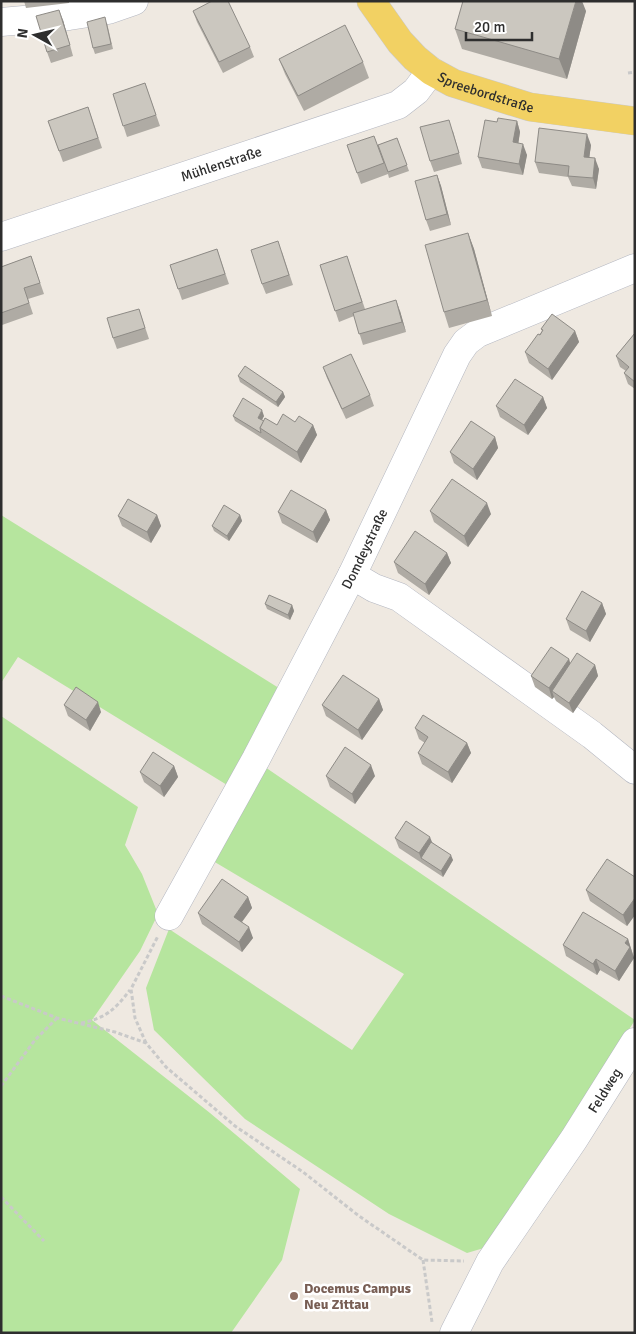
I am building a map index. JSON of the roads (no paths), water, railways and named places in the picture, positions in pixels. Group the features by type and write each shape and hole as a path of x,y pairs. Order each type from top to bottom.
{"main road":[{"name":"Spreebordstraße","path":"370,1 400,42 415,58 431,71 453,83 530,106 635,121"}],"street":[{"path":"1,22 69,16 108,10 134,1"},
{"name":"Mühlenstraße","path":"1,236 398,105 416,90 431,71"},
{"name":"Domdeystraße","path":"169,916 256,759 352,574 457,355 466,342 478,333 635,268"},
{"path":"352,574 374,588 399,597 592,735 635,770"},
{"name":"Feldweg","path":"443,1328 574,1139 635,1042"}],"place":[{"name":"Docemus Campus Neu Zittau","path":"294,1296"}]}
